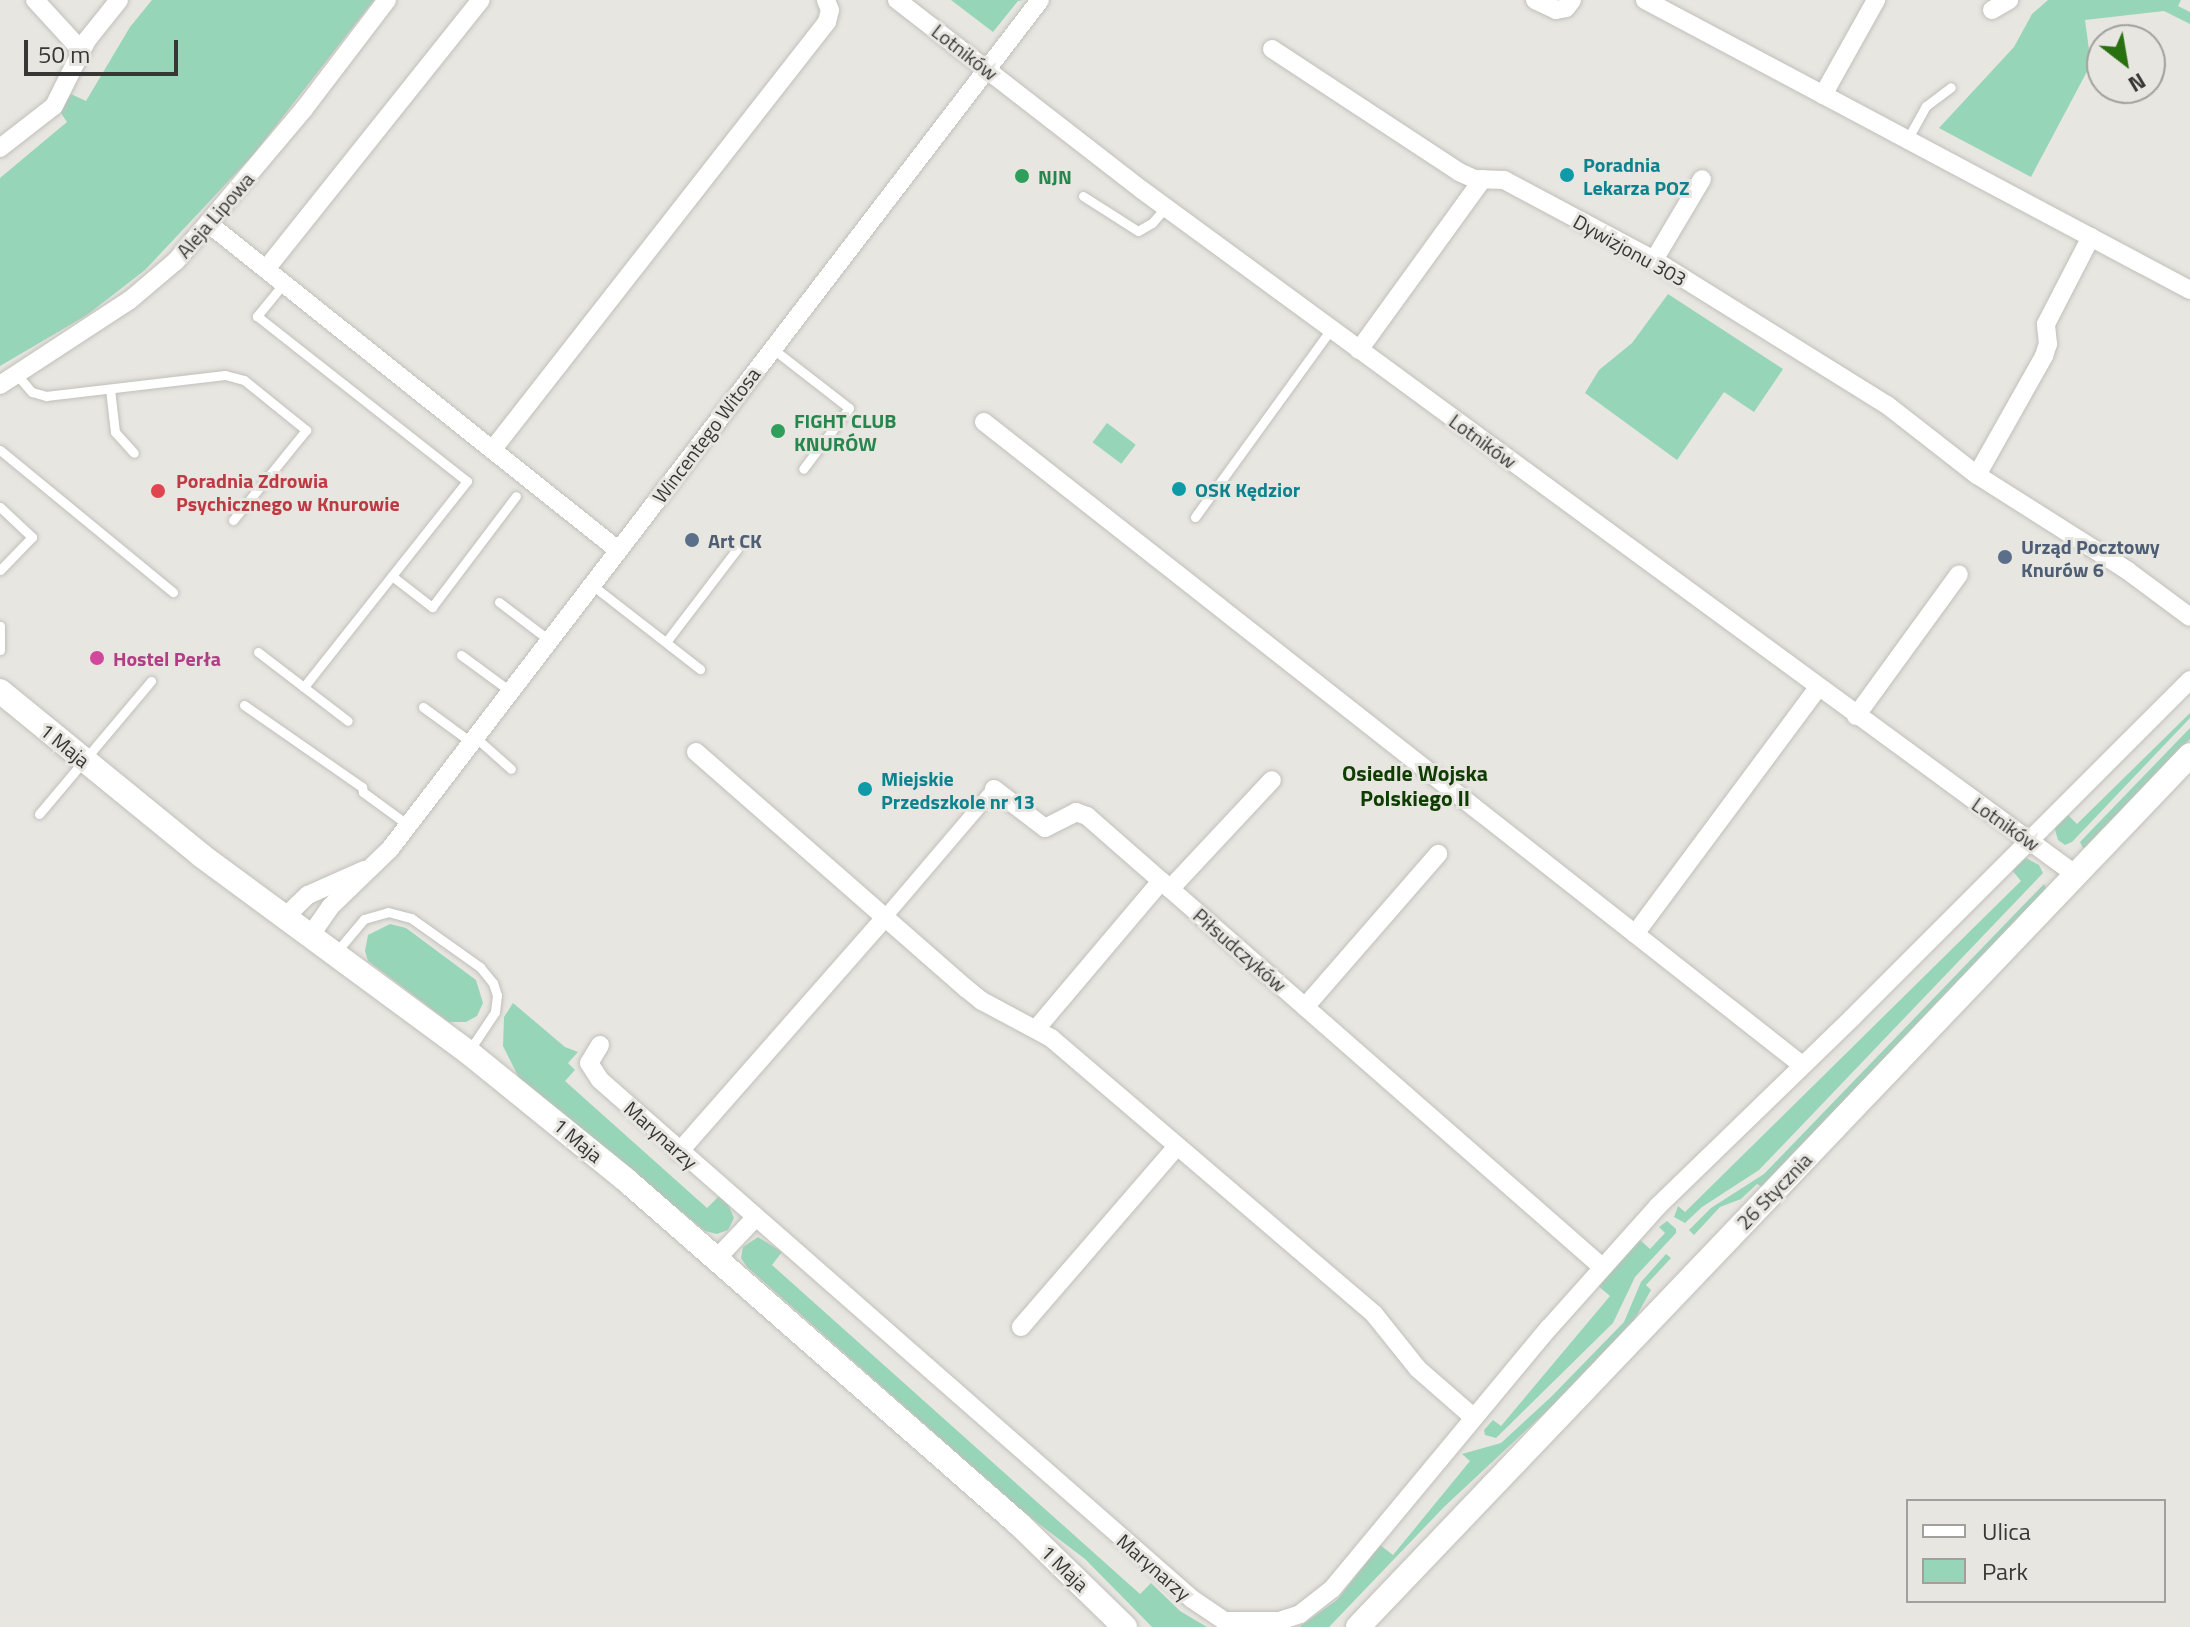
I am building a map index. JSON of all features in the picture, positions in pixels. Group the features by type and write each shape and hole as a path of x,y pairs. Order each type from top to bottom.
{"street":[{"path":"35,0 81,50"},
{"path":"0,148 54,106 65,91 81,50 119,0"},
{"name":"Aleja Lipowa","path":"0,385 152,283 209,224 387,0"},
{"path":"266,269 481,0"},
{"path":"493,449 827,22 830,10 826,0"},
{"name":"Lotników","path":"897,0 1166,207 2075,874"},
{"name":"Wincentego Witosa","path":"310,936 330,907 408,825 1040,0"},
{"path":"1535,0 1556,10 1566,8 1572,0"},
{"path":"1645,0 2190,290"},
{"path":"1823,95 1876,0"},
{"path":"1992,10 2009,0"},
{"name":"Dywizjonu 303","path":"1272,49 1459,172 1483,179 1504,180 1654,260 1887,405 1977,475 2128,571 2190,617"},
{"path":"1359,350 1483,179"},
{"path":"1654,260 1702,179"},
{"path":"209,224 618,550"},
{"path":"1977,475 2044,356 2048,344 2046,324 2091,237"},
{"path":"984,422 1802,1065"},
{"path":"1856,716 1959,574"},
{"name":"Marynarzy","path":"600,1045 589,1059 596,1076 1192,1599 1225,1621 1279,1621 1300,1614 1323,1598 1473,1417 1658,1206 2190,680"},
{"path":"1635,934 1818,688"},
{"name":"1 Maja","path":"0,691 285,917 468,1052 718,1257 1019,1524 1125,1627"},
{"path":"696,752 982,1001 1036,1029 1374,1314 1418,1369 1473,1417"},
{"name":"26 Stycznia","path":"1358,1627 2190,755"},
{"path":"1036,1029 1165,885 1272,780"},
{"name":"Piłsudczyków","path":"886,916 994,789 1045,828 1082,813 1602,1267"},
{"path":"1305,1007 1438,854"},
{"name":"Wincentego Witosa","path":"285,917 308,895 370,868"},
{"path":"679,1152 886,916"},
{"path":"1021,1327 1177,1146"},
{"path":"718,1257 755,1218"}],"lane":[{"path":"1907,140 1926,106 1951,87"},
{"path":"1083,196 1138,231 1152,223 1166,207"},
{"path":"284,283 257,316 467,481 304,687"},
{"path":"1195,517 1331,329"},
{"path":"773,349 849,408 803,469"},
{"path":"17,375 38,395 236,376 306,430 233,520"},
{"path":"110,389 115,432 134,453"},
{"path":"0,450 173,592"},
{"path":"392,576 432,607 516,496"},
{"path":"0,507 32,537 0,570"},
{"path":"666,642 737,549"},
{"path":"592,585 700,669"},
{"path":"499,602 549,640"},
{"path":"0,626 0,650"},
{"path":"258,652 348,721"},
{"path":"461,655 510,691"},
{"path":"39,814 151,681"},
{"path":"244,705 362,787 363,792 408,825"},
{"path":"423,707 511,769"},
{"path":"335,954 364,919 388,912 411,918 480,967 493,983 497,995 495,1012 468,1052"}],"green space":[{"path":"152,0 374,0 253,155 145,270 87,315 0,366 0,178 67,122 59,110 71,94 86,101 130,27"},
{"path":"951,0 1024,0 1018,1 993,32"},
{"path":"2048,0 2181,0 2178,6 2190,12 2190,24 2164,11 2085,20 2086,73 2031,177 1939,128 2014,47 2032,14"},
{"path":"1668,294 1783,369 1754,412 1724,392 1677,460 1585,393 1599,370 1632,343"},
{"path":"1107,423 1136,445 1121,464 1093,442"},
{"path":"2190,713 2190,718 2072,842 2065,845 2058,840 2054,826 2066,813 2077,824"},
{"path":"2190,728 2190,739 2083,848 2080,842"},
{"path":"2026,858 2039,865 2043,873 1759,1170 1702,1207 1685,1223 1674,1217 1678,1206 1685,1212 2021,881 2011,869"},
{"path":"2044,884 2047,890 1762,1187 1757,1184 1741,1199 1720,1207 1694,1235 1689,1230 1711,1208 1764,1174"},
{"path":"390,924 406,928 476,980 483,1003 477,1016 466,1022 449,1022 368,961 365,951 368,935"},
{"path":"513,1003 565,1047 578,1052 568,1063 575,1070 565,1081 707,1208 719,1196 728,1204 734,1218 728,1230 717,1234 705,1231 519,1078 503,1046 504,1017"},
{"path":"1667,1221 1676,1233 1635,1277 1613,1323 1496,1438 1485,1435 1484,1430 1493,1420 1501,1426 1610,1296 1597,1285 1639,1239 1650,1249 1665,1233 1659,1227"},
{"path":"758,1237 782,1252 772,1265 1140,1594 1151,1583 1180,1611 1207,1627 1152,1627 1085,1559 1026,1514 747,1267 741,1258 743,1247"},
{"path":"1666,1254 1671,1258 1646,1285 1651,1290 1632,1324 1553,1405 1444,1507 1329,1627 1299,1627 1337,1600 1380,1545 1393,1555 1470,1461 1462,1454 1501,1443 1551,1397 1624,1322 1641,1282"}],"place":[{"name":"Poradnia Lekarza POZ","path":"1567,175"},
{"name":"NJN","path":"1022,176"},
{"name":"FIGHT CLUB KNURÓW","path":"778,431"},
{"name":"OSK Kędzior","path":"1179,489"},
{"name":"Poradnia Zdrowia Psychicznego w Knurowie","path":"158,491"},
{"name":"Art CK","path":"692,540"},
{"name":"Urząd Pocztowy Knurów 6","path":"2005,557"},
{"name":"Hostel Perła","path":"97,658"},
{"name":"Miejskie Przedszkole nr 13","path":"865,789"}],"district":[{"name":"Osiedle Wojska Polskiego II","path":"1415,786"}]}
